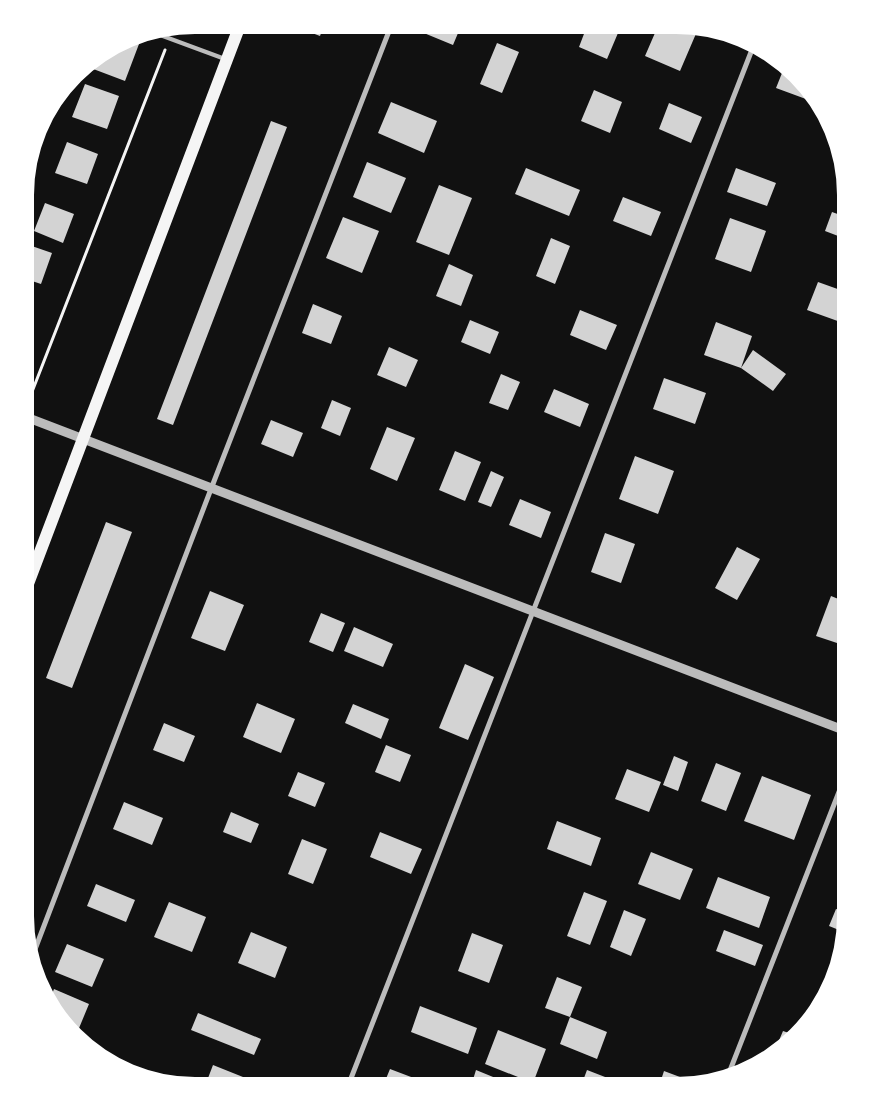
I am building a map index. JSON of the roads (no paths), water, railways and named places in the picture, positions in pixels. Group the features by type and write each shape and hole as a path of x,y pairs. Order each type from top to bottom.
{"main road":[{"path":"34,568 237,34"}],"street":[{"path":"36,945 388,34"},
{"path":"352,1077 751,52"},
{"path":"34,421 837,728"},
{"path":"731,1068 837,797"}],"lane":[{"path":"165,37 227,60"}]}
